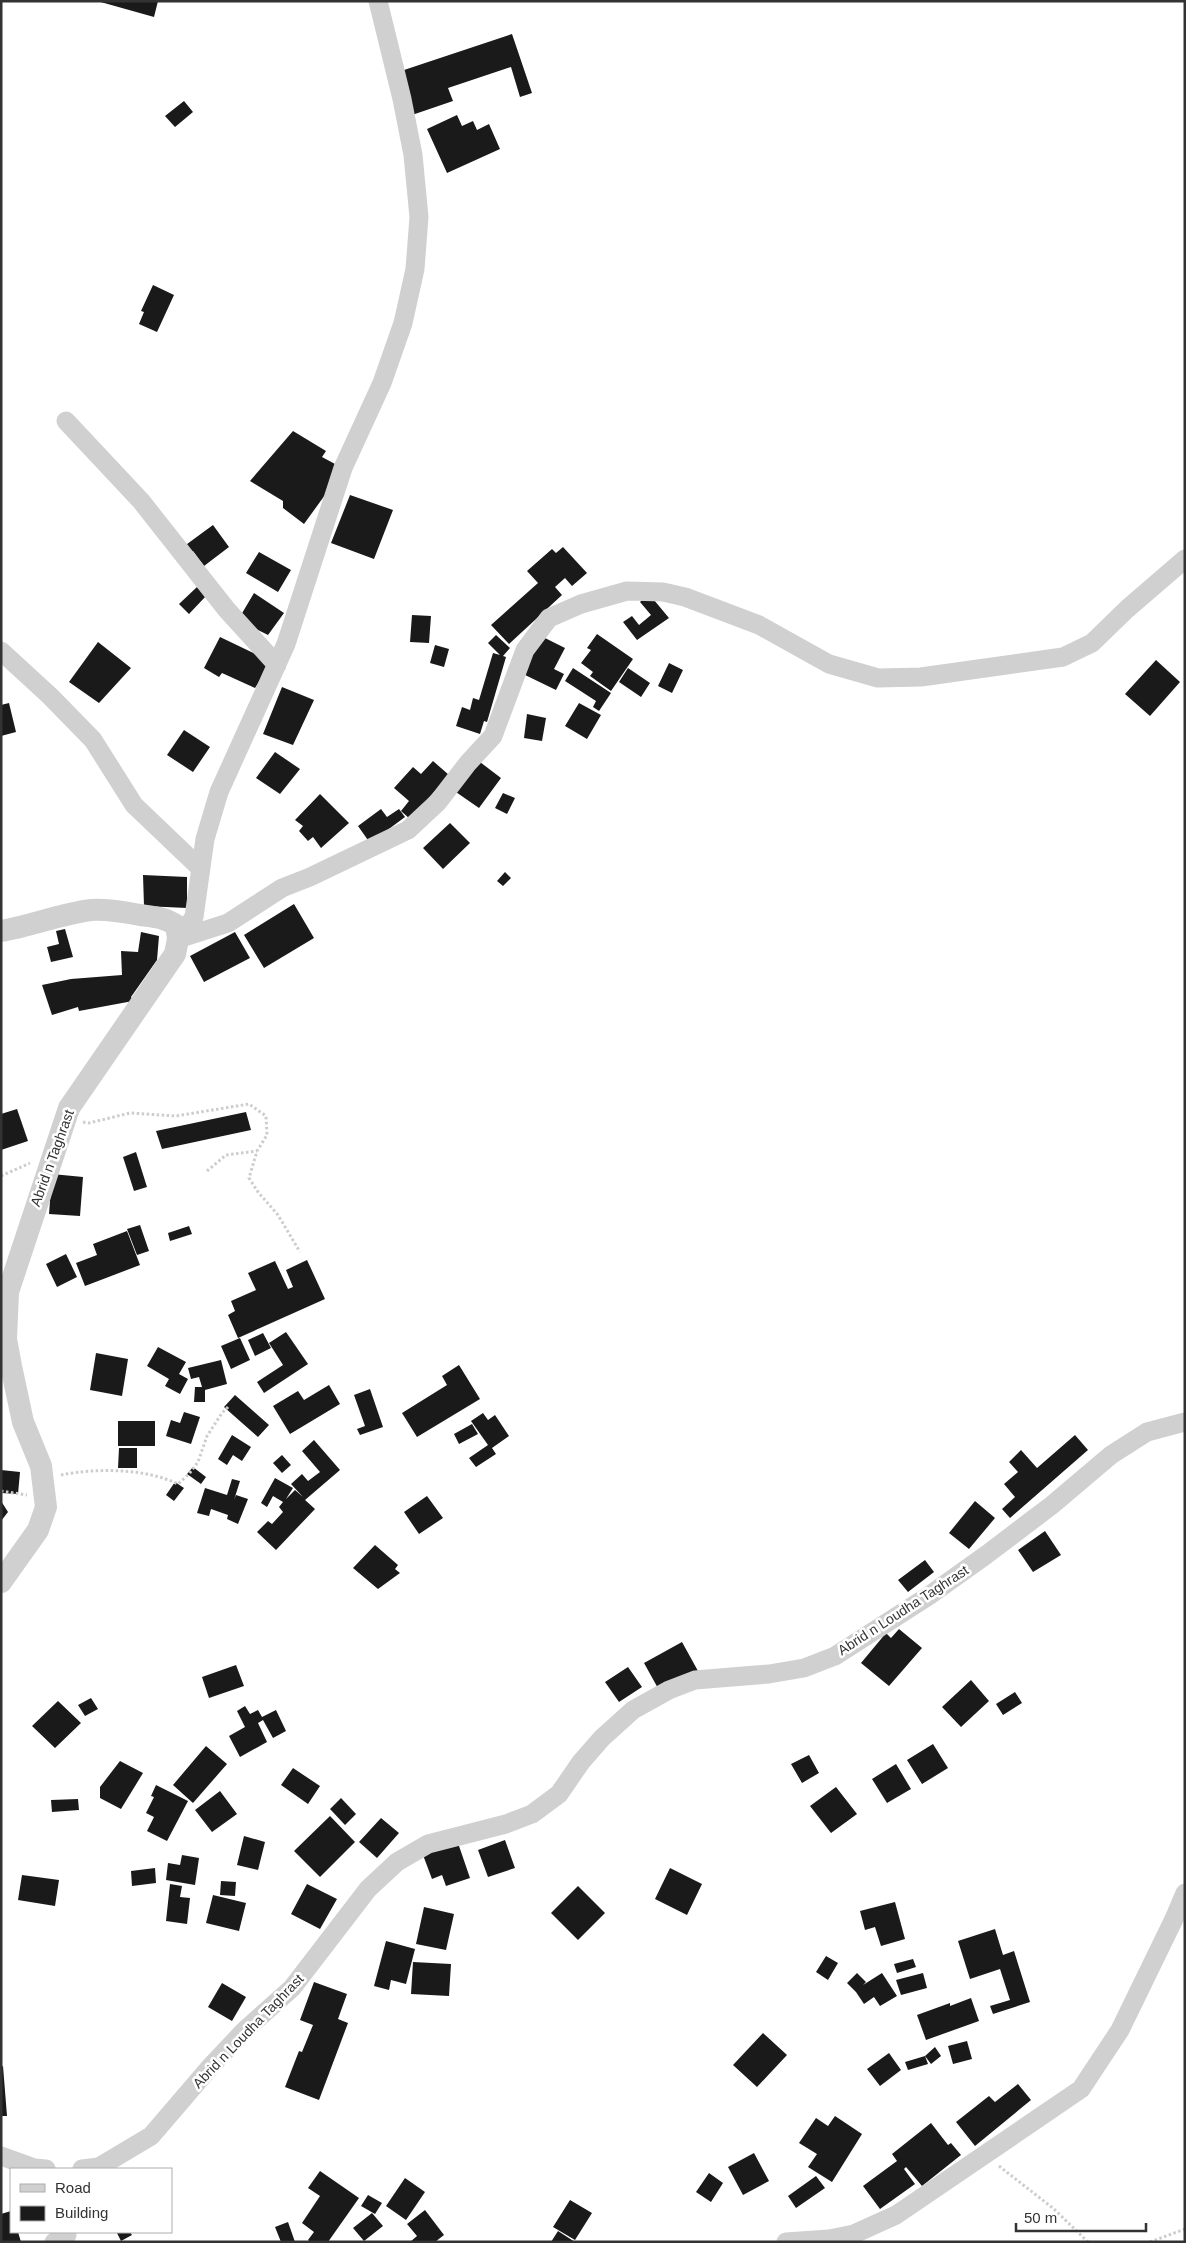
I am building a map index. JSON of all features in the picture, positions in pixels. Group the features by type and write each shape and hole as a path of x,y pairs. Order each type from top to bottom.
{"street":[{"path":"178,939 194,917 205,839 219,792 286,644 343,468 382,383 404,322 415,269 419,217 413,156 402,99 378,1"},
{"path":"66,421 141,501 227,610 277,665"},
{"path":"178,939 228,923 282,888 408,830 438,802 493,736 525,650 549,618 581,604 628,591 663,592 685,597 759,626 829,664 878,678 921,677 1064,657 1092,643 1127,609 1185,559"},
{"path":"1,651 50,696 93,740 134,805 200,868"},
{"path":"1,931 25,927 65,915 91,910 115,910 163,917 176,925 178,939"},
{"name":"Abrid n Taghrast","path":"1,1582 38,1530 46,1507 41,1466 23,1422 6,1339 8,1292 50,1160 69,1108 175,954 178,939"},
{"name":"Abrid n Loudha Taghrast","path":"90,2168 99,2167 151,2136 211,2066 245,2030 292,1988 368,1888 397,1862 428,1844 506,1824 532,1814 559,1794 581,1762 602,1738 634,1710 669,1690 695,1680 769,1674 804,1668 835,1656 930,1595 1052,1505 1111,1455 1147,1432 1185,1422"},
{"path":"786,2242 854,2234 896,2215 1081,2089 1120,2030 1185,1893"},
{"path":"1,2156 34,2168"}],"path":[{"path":"65,1121 89,1122 130,1113 176,1116 248,1104 266,1116 267,1135 257,1151 249,1178 258,1192 278,1215 300,1252"},
{"path":"207,1171 226,1155 257,1151"},
{"path":"1,1176 28,1164 50,1160"},
{"path":"43,1478 85,1470 161,1476 178,1484 198,1462 207,1436 222,1412 229,1406"},
{"path":"984,2154 1054,2209 1088,2242"},
{"path":"1150,2242 1185,2229"}],"building":[{"path":"97,1 158,1 154,17"},
{"path":"512,34 532,93 520,97 511,67 448,88 453,101 412,115 398,72"},
{"path":"184,101 193,112 175,127 165,116"},
{"path":"457,115 462,126 473,121 477,130 489,124 500,149 447,173 427,129"},
{"path":"153,285 174,295 157,332 139,324 144,312 141,311"},
{"path":"293,431 326,451 322,457 335,464 325,495 304,524 283,508 283,501 250,481"},
{"path":"350,495 393,510 374,559 331,543"},
{"path":"213,525 229,547 204,566 193,551 189,555 183,547"},
{"path":"563,547 587,573 572,586 565,578 555,587 562,595 509,644 491,625 538,583 527,571 552,549 556,553"},
{"path":"259,552 291,570 278,592 246,573"},
{"path":"197,587 206,596 189,614 179,604"},
{"path":"254,593 284,613 268,635 238,620"},
{"path":"649,594 669,618 637,640 623,622 632,616 639,625 651,615 640,602"},
{"path":"412,615 431,616 429,643 410,642"},
{"path":"597,634 633,659 611,691 590,676 593,672 581,663 591,650 587,648"},
{"path":"496,635 510,648 503,656 506,657 487,722 484,721 480,734 456,726 462,707 470,710 473,698 479,700 493,653 500,655 488,643"},
{"path":"539,635 565,648 554,669 564,674 556,690 523,674"},
{"path":"220,637 272,662 255,688 222,673 219,677 204,668"},
{"path":"98,642 131,668 99,703 69,682"},
{"path":"435,645 449,649 444,667 430,663"},
{"path":"1156,660 1180,682 1150,716 1125,694"},
{"path":"669,663 683,670 672,693 658,686"},
{"path":"573,668 611,693 599,711 593,707 596,701 565,681"},
{"path":"628,668 650,683 641,697 619,682"},
{"path":"282,687 314,700 293,745 263,734"},
{"path":"9,703 16,732 1,736 1,705"},
{"path":"579,703 601,715 587,739 565,726"},
{"path":"527,714 546,718 542,741 524,738"},
{"path":"184,730 210,747 193,772 167,755"},
{"path":"275,752 300,769 280,794 256,778"},
{"path":"476,759 501,778 479,808 453,790"},
{"path":"433,761 449,775 410,819 401,811 409,801 394,788 413,767 421,774"},
{"path":"503,793 515,798 507,814 495,808"},
{"path":"320,794 349,823 321,848 313,837 308,841 299,831 303,826 295,820"},
{"path":"381,809 387,817 399,809 405,817 370,843 358,826"},
{"path":"450,823 470,843 443,869 423,848"},
{"path":"505,872 511,878 503,886 497,881"},
{"path":"143,875 187,877 187,908 144,906"},
{"path":"294,904 314,938 264,968 244,935"},
{"path":"65,929 73,957 51,962 47,947 59,944 56,931"},
{"path":"141,932 159,936 157,960 131,997 133,1001 79,1011 78,1007 52,1015 42,985 71,979 122,975 121,951 138,952"},
{"path":"235,932 250,958 204,982 190,956"},
{"path":"17,1109 28,1141 1,1150 1,1114"},
{"path":"246,1112 251,1130 162,1149 156,1131"},
{"path":"136,1152 147,1187 134,1191 123,1157"},
{"path":"52,1174 83,1177 80,1216 49,1214"},
{"path":"140,1225 149,1251 137,1255 127,1229"},
{"path":"189,1226 192,1234 170,1241 168,1233"},
{"path":"127,1231 140,1265 85,1286 76,1263 97,1255 93,1244"},
{"path":"66,1254 77,1277 57,1287 46,1264"},
{"path":"307,1260 325,1299 238,1338 228,1315 235,1311 231,1301 256,1290 248,1273 275,1261 288,1289 293,1287 286,1270"},
{"path":"286,1332 308,1364 264,1393 257,1382 283,1365 269,1343"},
{"path":"263,1333 271,1348 255,1356 248,1340"},
{"path":"240,1338 250,1360 231,1369 221,1346"},
{"path":"158,1347 186,1362 179,1374 188,1379 180,1394 165,1386 169,1379 147,1366"},
{"path":"96,1353 128,1359 122,1396 90,1390"},
{"path":"221,1360 227,1384 205,1390 205,1402 194,1402 195,1387 202,1387 199,1377 191,1379 188,1368"},
{"path":"459,1365 480,1399 417,1437 402,1413 447,1385 442,1376"},
{"path":"329,1385 340,1404 290,1434 273,1406 298,1391 304,1400"},
{"path":"370,1389 383,1427 360,1435 357,1429 365,1426 354,1395"},
{"path":"235,1395 269,1425 258,1437 224,1407"},
{"path":"184,1412 200,1417 191,1444 166,1436 171,1420 180,1423"},
{"path":"483,1413 488,1420 495,1415 509,1436 492,1448 496,1454 476,1467 469,1458 488,1445 471,1421"},
{"path":"118,1421 155,1421 155,1446 118,1446"},
{"path":"472,1424 478,1434 459,1444 454,1434"},
{"path":"232,1435 251,1447 242,1461 233,1455 227,1465 218,1459"},
{"path":"1075,1435 1088,1450 1010,1518 1002,1509 1015,1497 1004,1484 1018,1472 1009,1462 1021,1450 1037,1468"},
{"path":"314,1440 340,1470 305,1500 315,1509 276,1550 257,1532 268,1521 272,1524 283,1512 279,1507 283,1502 273,1496 267,1507 261,1503 275,1478 293,1488 286,1499 295,1490 303,1497 291,1484 302,1474 308,1481 320,1472 302,1451"},
{"path":"119,1448 137,1448 137,1468 118,1468"},
{"path":"282,1455 291,1465 282,1473 273,1463"},
{"path":"193,1467 206,1477 201,1484 187,1474"},
{"path":"1,1470 20,1472 18,1494 1,1493"},
{"path":"232,1479 240,1481 234,1500 236,1495 248,1499 238,1524 227,1519 228,1515 211,1509 209,1516 197,1513 205,1488 227,1495"},
{"path":"175,1482 184,1488 174,1501 166,1495"},
{"path":"427,1496 443,1518 419,1534 404,1512"},
{"path":"1,1501 8,1512 1,1521"},
{"path":"975,1501 995,1518 969,1549 949,1533"},
{"path":"1045,1531 1061,1555 1033,1572 1018,1550"},
{"path":"375,1545 398,1565 395,1569 400,1573 378,1589 353,1568"},
{"path":"925,1560 934,1572 908,1592 898,1580"},
{"path":"899,1629 922,1648 889,1686 861,1663 886,1633 891,1638"},
{"path":"682,1642 698,1671 659,1690 644,1663"},
{"path":"236,1665 244,1686 209,1698 202,1677"},
{"path":"628,1667 642,1687 619,1702 605,1682"},
{"path":"971,1680 989,1701 961,1727 942,1707"},
{"path":"1015,1692 1022,1703 1003,1715 996,1704"},
{"path":"91,1698 98,1709 85,1716 78,1705"},
{"path":"58,1701 81,1723 55,1748 32,1726"},
{"path":"245,1706 250,1714 258,1710 262,1717 276,1710 286,1731 273,1738 263,1720 258,1723 267,1742 240,1757 229,1736 245,1727 237,1711"},
{"path":"933,1744 948,1768 922,1784 907,1760"},
{"path":"206,1746 227,1764 193,1803 173,1785"},
{"path":"809,1755 819,1773 802,1783 791,1764"},
{"path":"120,1761 143,1773 121,1809 100,1798 100,1787"},
{"path":"896,1764 911,1789 887,1803 872,1779"},
{"path":"293,1768 320,1786 308,1804 281,1785"},
{"path":"156,1785 188,1801 167,1841 147,1831 154,1817 146,1813 154,1797 151,1796"},
{"path":"836,1787 857,1814 831,1833 810,1806"},
{"path":"220,1791 237,1814 212,1832 195,1810"},
{"path":"341,1798 356,1814 345,1825 330,1809"},
{"path":"78,1799 79,1810 52,1812 51,1800"},
{"path":"330,1816 355,1842 320,1877 294,1851"},
{"path":"381,1818 399,1833 377,1858 359,1842"},
{"path":"244,1836 265,1842 258,1870 237,1865"},
{"path":"505,1840 515,1868 488,1877 478,1850"},
{"path":"458,1843 470,1878 446,1886 442,1875 432,1879 423,1855"},
{"path":"182,1855 199,1858 195,1885 166,1880 168,1863 180,1865"},
{"path":"155,1868 156,1883 132,1886 131,1871"},
{"path":"670,1868 702,1884 687,1915 655,1899"},
{"path":"22,1875 59,1880 55,1906 18,1900"},
{"path":"221,1881 236,1882 235,1896 220,1895"},
{"path":"170,1884 182,1886 180,1897 190,1898 187,1924 166,1921"},
{"path":"307,1884 337,1899 320,1929 291,1914"},
{"path":"578,1886 605,1913 578,1940 551,1913"},
{"path":"213,1895 246,1903 239,1931 206,1923"},
{"path":"895,1902 905,1939 881,1946 875,1927 865,1930 860,1911"},
{"path":"424,1907 454,1914 446,1950 416,1944"},
{"path":"995,1929 1003,1955 1014,1951 1030,2002 993,2014 990,2006 1010,2000 1000,1969 970,1979 958,1941"},
{"path":"386,1941 415,1949 406,1984 391,1980 389,1990 374,1986"},
{"path":"826,1956 838,1963 828,1980 816,1972"},
{"path":"913,1959 916,1967 897,1973 894,1964"},
{"path":"413,1962 451,1964 449,1996 411,1994"},
{"path":"857,1973 866,1982 863,1985 882,1973 897,1996 880,2006 874,1997 864,2004 847,1983"},
{"path":"923,1973 927,1988 901,1995 896,1980"},
{"path":"314,1982 347,1994 338,2019 348,2023 319,2100 285,2087 299,2051 302,2052 313,2025 300,2020"},
{"path":"222,1983 246,1997 232,2021 208,2007"},
{"path":"971,1998 979,2021 926,2040 917,2015 950,2003 950,2006"},
{"path":"763,2033 787,2055 757,2087 733,2065"},
{"path":"967,2041 972,2059 953,2064 948,2046"},
{"path":"935,2047 941,2056 931,2064 925,2056"},
{"path":"889,2053 901,2070 880,2086 867,2069"},
{"path":"925,2056 928,2064 908,2070 905,2062"},
{"path":"3,2066 7,2116 1,2116 1,2067"},
{"path":"1018,2084 1031,2100 975,2146 956,2122 989,2096 995,2102"},
{"path":"835,2116 862,2134 832,2182 808,2167 817,2154 799,2143 816,2118 828,2126"},
{"path":"931,2123 948,2145 951,2143 961,2155 922,2186 906,2167 904,2169 915,2184 880,2209 863,2186 897,2161 892,2154"},
{"path":"754,2153 769,2181 743,2195 728,2167"},
{"path":"320,2171 359,2198 328,2242 310,2242 308,2240 314,2232 302,2223 320,2196 308,2188"},
{"path":"709,2173 723,2183 711,2202 696,2192"},
{"path":"816,2176 825,2188 796,2208 788,2196"},
{"path":"405,2178 425,2192 406,2220 386,2206"},
{"path":"368,2195 382,2203 375,2214 361,2206"},
{"path":"570,2200 592,2213 575,2240 553,2227"},
{"path":"425,2210 444,2235 435,2242 410,2242 417,2236 407,2224"},
{"path":"10,2211 10,2233 18,2233 21,2242 1,2242 1,2214"},
{"path":"372,2213 383,2226 364,2241 353,2228"},
{"path":"288,2222 295,2242 281,2242 275,2227"},
{"path":"558,2231 575,2242 551,2242"},
{"path":"117,2233 131,2233 132,2235 121,2241"}]}
